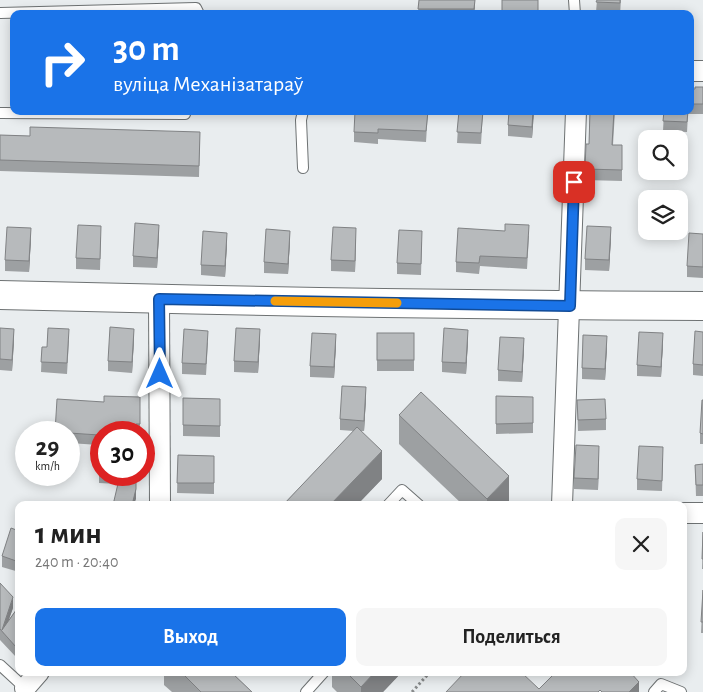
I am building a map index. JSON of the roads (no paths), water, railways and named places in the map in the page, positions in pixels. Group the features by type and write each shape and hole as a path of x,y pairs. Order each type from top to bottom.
{"main road":[{"path":"0,295 570,306 703,306"}],"street":[{"path":"562,501 576,115"},
{"path":"159,299 160,501"},
{"path":"687,513 703,513"},
{"path":"25,688 36,676"}],"lane":[{"path":"118,10 196,8 197,10"},
{"path":"302,115 302,168"},
{"path":"392,501 402,490 414,501"},
{"path":"0,665 25,688"},
{"path":"306,692 320,676"},
{"path":"654,692 661,684 681,692"}]}
